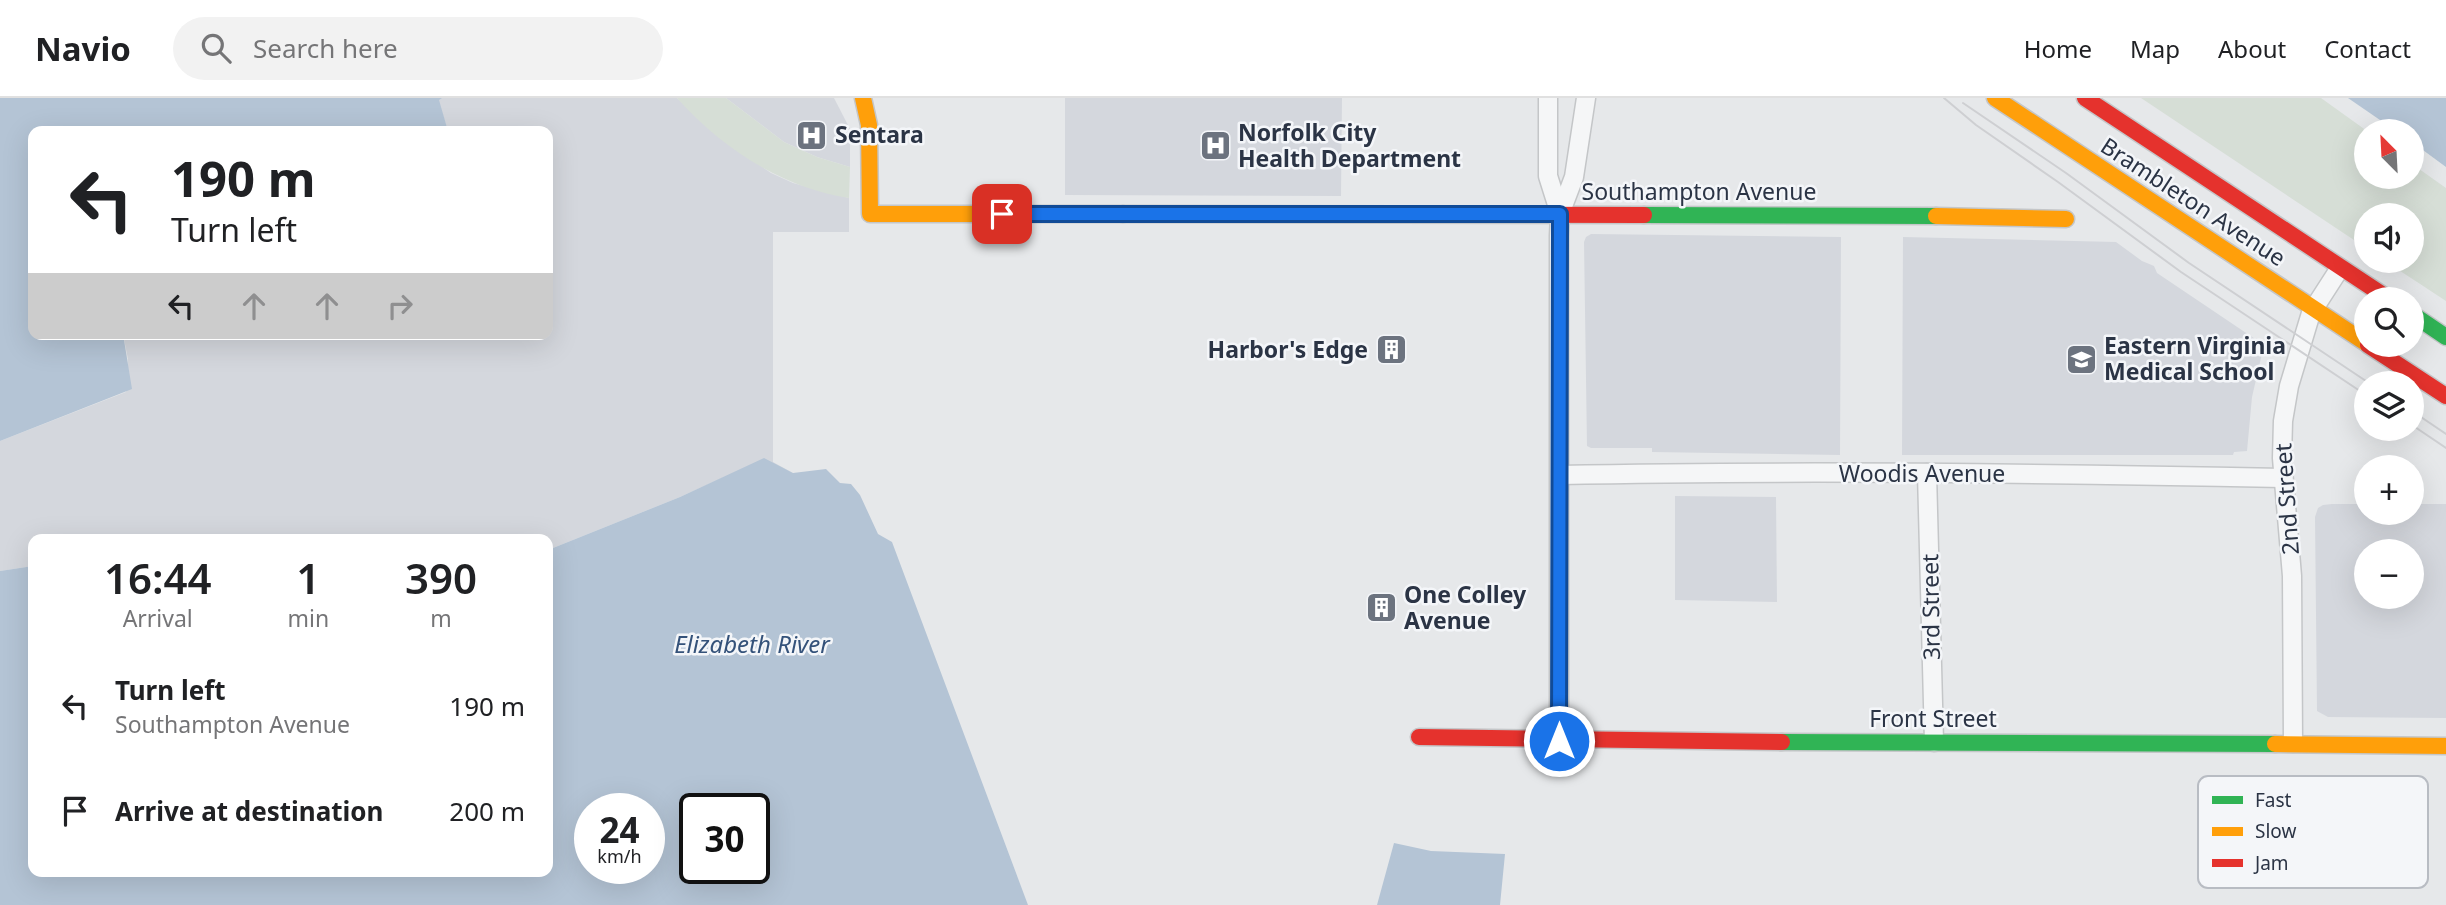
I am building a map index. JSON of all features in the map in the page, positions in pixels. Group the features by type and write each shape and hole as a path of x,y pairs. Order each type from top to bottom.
{"street":[{"name":"Southampton Avenue","path":"863,98 869,125 870,215 1871,215 2066,219"},
{"path":"1548,98 1548,176 1560,214 1559,741"},
{"path":"1560,214 1574,177 1586,98"},
{"name":"Brambleton Avenue","path":"1995,98 2354,335"},
{"name":"Brambleton Avenue","path":"2085,98 2370,287"},
{"name":"2nd Street","path":"2293,743 2292,585 2281,458 2285,404 2314,309 2340,268"},
{"path":"2424,322 2446,337"},
{"name":"Brambleton Avenue","path":"2387,357 2446,396"},
{"name":"Woodis Avenue","path":"1560,475 1665,472 1927,473 2283,478"},
{"name":"3rd Street","path":"1927,473 1934,742"},
{"name":"Front Street","path":"1419,737 1559,741 2293,743 2446,746"}],"shaded area":[{"path":"677,98 724,140 771,173 793,183 849,198 849,232 773,232 773,462 793,473 764,459 680,497 553,548 553,534 28,534 28,567 0,571 0,441 126,392 128,359 124,340 553,340 553,126 446,126 438,100"},
{"path":"677,98 726,98 784,142 817,157 850,167 849,198 800,185 755,163 713,133"},
{"name":"Sentara","path":"726,98 834,98 850,129 850,167 817,157 784,142"},
{"name":"Norfolk City Health Department","path":"1065,98 1342,98 1341,196 1065,195"},
{"path":"2141,98 2321,98 2354,122 2354,189 2424,189 2424,172 2446,188 2446,301 2403,273 2424,273 2424,203 2354,203 2354,240"},
{"path":"1591,234 1841,237 1840,455 1652,452 1652,448 1587,446 1584,242"},
{"name":"Eastern Virginia Medical School","path":"1903,237 2116,242 2264,345 2252,397 2247,451 2234,452 2233,455 1902,455"},
{"path":"1675,496 1776,497 1777,602 1675,600"},
{"path":"2332,504 2354,504 2354,525 2424,525 2424,504 2446,504 2446,718 2328,717 2317,711 2315,517 2318,508"}],"water":[{"path":"0,98 442,98 439,100 447,126 28,126 28,340 124,340 132,389 0,441"},
{"path":"2348,98 2446,98 2446,167 2424,151 2424,119 2379,119"},
{"name":"Elizabeth River","path":"764,458 793,473 826,469 840,483 851,484 860,495 878,534 892,542 1028,905 0,905 0,571 28,567 28,877 553,877 553,548 680,497"},
{"path":"1394,843 1431,851 1505,854 1500,905 1377,905"}],"tram line":[{"path":"1944,98 1976,125 2181,272 2354,387"},
{"path":"1963,103 2066,173 2189,263 2354,373"},
{"path":"2424,419 2446,434"},
{"path":"2424,433 2446,448"}],"traffic: fast":[{"path":"1644,215 1936,216"},
{"path":"2424,322 2446,337"},
{"path":"1782,742 2275,744"}],"traffic: slow":[{"path":"863,98 869,125 870,214 1123,214"},
{"path":"1995,98 2354,335"},
{"path":"1936,216 2066,219"},
{"path":"2275,744 2446,746"}],"traffic: jam":[{"path":"2085,98 2371,287"},
{"path":"1123,214 1644,215"},
{"path":"2386,357 2446,396"},
{"path":"1419,737 1782,742"}],"place":[{"name":"Sentara","path":"812,135"},
{"name":"Norfolk City Health Department","path":"1215,146"},
{"name":"Harbor's Edge","path":"1391,350"},
{"name":"Eastern Virginia Medical School","path":"2081,359"},
{"name":"One Colley Avenue","path":"1381,608"}],"route":[{"path":"1002,214 1560,214 1559,741"}]}
